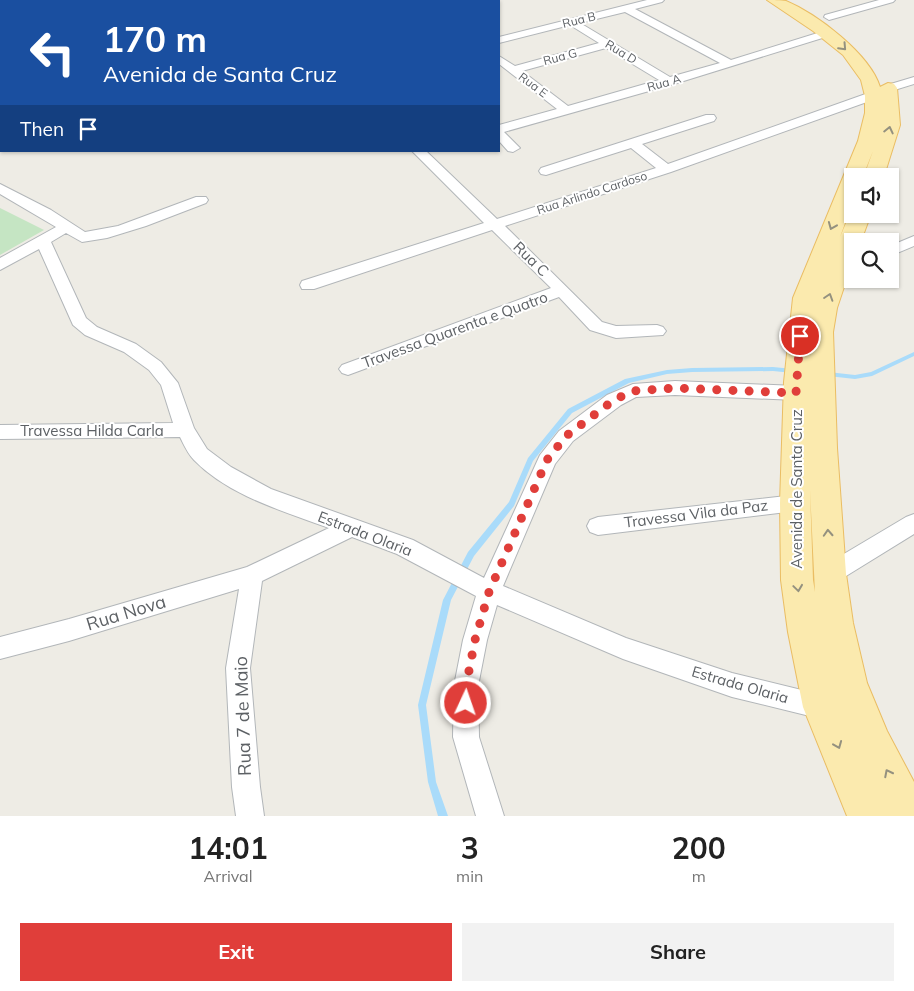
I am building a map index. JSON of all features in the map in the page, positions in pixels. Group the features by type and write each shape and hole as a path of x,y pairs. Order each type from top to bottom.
{"main road":[{"path":"774,0 829,25"},
{"path":"805,0 829,25 868,56 891,126 877,168"},
{"name":"Avenida de Santa Cruz","path":"881,92 867,141 805,298 807,375 836,623 849,683 873,744 910,816"},
{"name":"Avenida de Santa Cruz","path":"844,270 825,308 807,375 795,503 797,580 805,632 822,707 860,799 869,816"}],"street":[{"name":"Rua B","path":"500,40 659,0"},
{"path":"829,25 890,0"},
{"path":"626,8 730,64"},
{"name":"Rua D","path":"572,22 670,82"},
{"name":"Rua A","path":"500,129 730,64 829,25"},
{"name":"Rua G","path":"514,70 607,44"},
{"name":"Rua E","path":"500,60 567,111"},
{"name":"Rua Arlindo Cardoso","path":"308,285 666,169 914,80"},
{"path":"546,171 710,118"},
{"path":"500,135 514,148"},
{"path":"634,144 666,169"},
{"name":"Rua C","path":"419,152 562,290 596,326 616,332 657,331"},
{"path":"0,188 68,226 82,236 97,237 201,200"},
{"path":"0,265 68,226"},
{"path":"899,247 914,241"},
{"name":"Estrada Olaria","path":"43,242 80,321 91,331 130,348 154,366 168,383 184,430 200,454 224,473 264,495 349,528 405,547 483,589 623,648 732,685 822,707"},
{"name":"Travessa Quarenta e Quatro","path":"348,370 562,290"},
{"path":"490,816 466,737 466,686 483,589 547,460 566,436 614,400 633,391 807,375"},
{"name":"Travessa Hilda Carla","path":"0,432 184,430"},
{"name":"Travessa Vila da Paz","path":"598,526 795,503"},
{"path":"830,574 914,523"},
{"path":"252,575 349,528"},
{"name":"Rua Nova","path":"0,648 69,630 252,575"},
{"name":"Rua 7 de Maio","path":"250,816 246,787 238,668 252,575"}],"green space":[{"path":"0,208 44,230 0,255"}],"waterway":[{"path":"828,374 855,377 872,374 914,354"},
{"path":"443,816 432,782 422,705 447,600 471,554 512,504 530,460 570,411 627,381 667,372 692,370 773,369 793,371"}],"route":[{"path":"466,703 466,686 475,640 489,592 547,460 566,436 597,411 633,391 675,388 796,393 800,336"}]}
